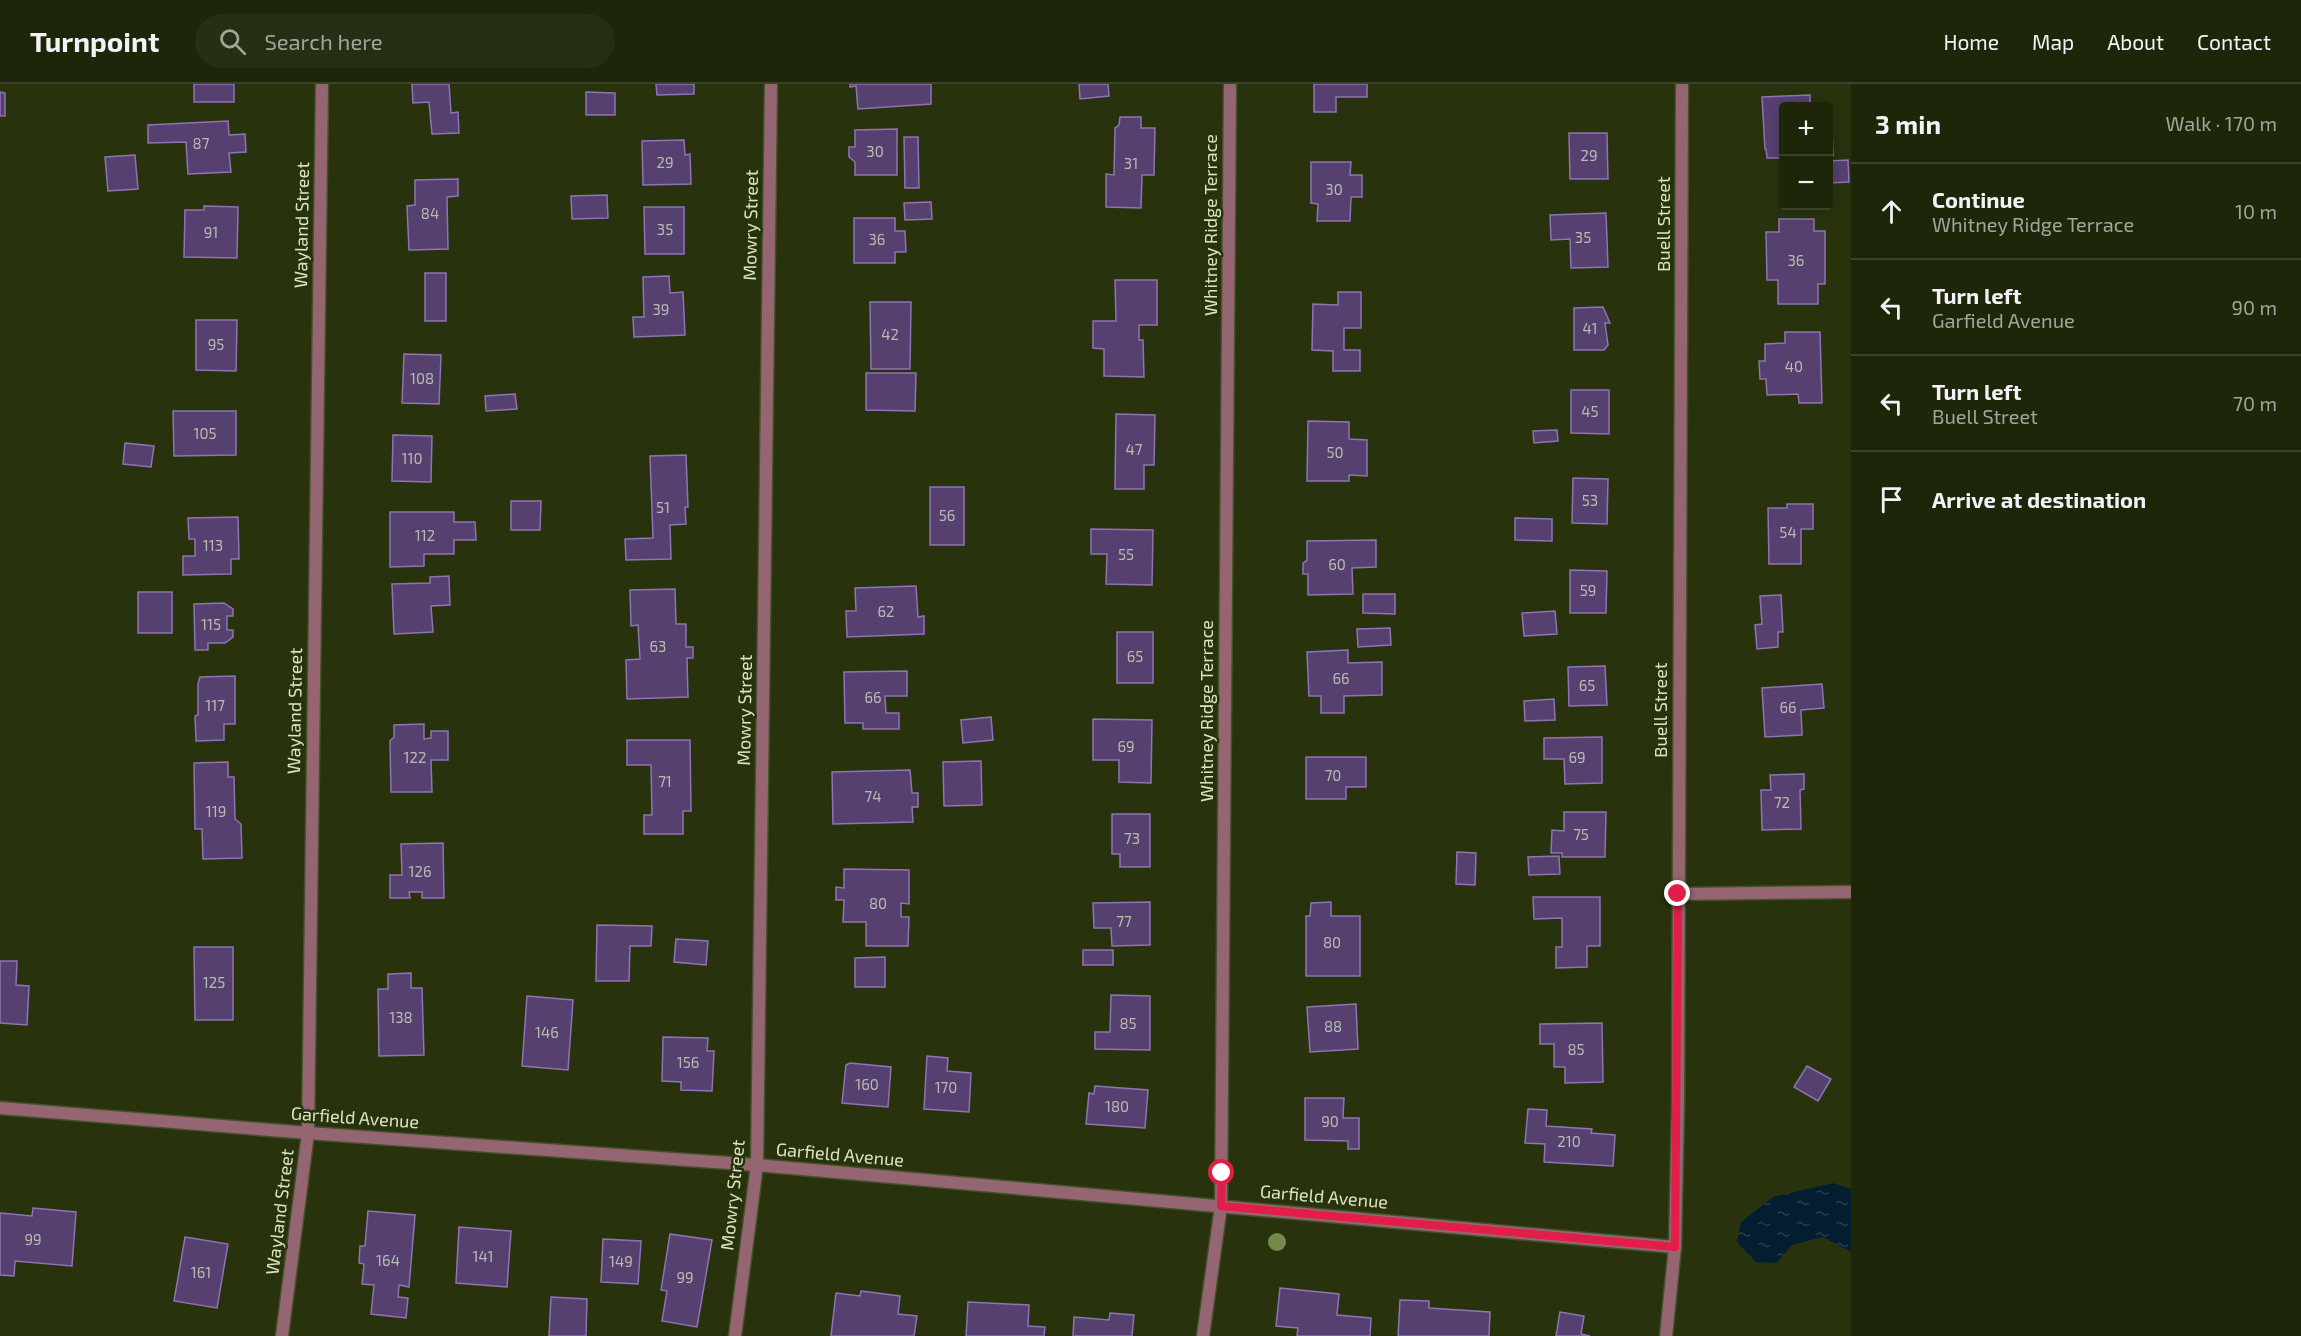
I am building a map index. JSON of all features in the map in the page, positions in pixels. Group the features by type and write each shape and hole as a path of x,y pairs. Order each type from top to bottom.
{"street":[{"name":"Wayland Street","path":"282,1336 308,1133 322,84"},
{"name":"Mowry Street","path":"735,1336 757,1165 771,84"},
{"name":"Whitney Ridge Terrace","path":"1203,1336 1221,1206 1230,84"},
{"name":"Buell Street","path":"1666,1336 1675,1247 1682,84"},
{"path":"1678,894 1851,892"},
{"name":"Garfield Avenue","path":"0,1108 308,1133 757,1165 1675,1247"}],"water":[{"path":"1833,1183 1851,1189 1851,1252 1823,1237 1792,1245 1777,1263 1756,1262 1737,1242 1741,1222 1773,1197"}],"building":[{"path":"194,84 234,84 234,102 194,102"},
{"path":"412,84 449,84 451,113 458,112 459,133 432,134 429,102 413,103"},
{"path":"656,84 694,84 694,94 657,95"},
{"path":"850,84 931,84 931,104 858,109 856,86 850,87"},
{"path":"1079,84 1108,84 1109,96 1080,99"},
{"path":"1314,84 1367,84 1367,97 1336,97 1336,112 1314,112"},
{"path":"0,92 5,93 5,116 0,116"},
{"path":"586,92 615,93 615,115 586,115"},
{"path":"1810,95 1810,102 1779,102 1779,158 1767,158 1762,97"},
{"path":"1120,117 1141,117 1141,128 1155,128 1154,175 1142,175 1141,208 1106,207 1106,174 1114,175 1115,128 1119,125"},
{"path":"228,121 229,135 245,134 246,152 229,153 231,172 188,174 186,142 148,143 148,125"},
{"path":"897,129 897,175 855,175 855,162 849,157 849,147 855,147 855,130"},
{"path":"1569,133 1607,133 1608,179 1570,179"},
{"path":"904,137 918,137 919,188 905,188"},
{"path":"684,140 685,155 690,154 691,184 643,185 642,141"},
{"path":"135,155 138,189 108,191 105,157"},
{"path":"1848,160 1849,182 1833,183 1833,161"},
{"path":"1311,162 1351,162 1350,175 1362,175 1362,197 1351,197 1350,221 1317,221 1318,204 1311,203"},
{"path":"458,179 458,196 447,197 448,249 409,250 407,206 415,205 415,180"},
{"path":"607,195 608,218 572,219 571,196"},
{"path":"931,202 932,219 905,220 904,203"},
{"path":"204,206 238,207 237,258 184,257 185,210 204,210"},
{"path":"644,207 684,207 684,254 645,254"},
{"path":"1606,213 1608,267 1571,268 1570,239 1551,240 1550,215"},
{"path":"854,218 895,218 895,231 905,231 906,252 895,252 895,263 854,263"},
{"path":"1779,219 1814,219 1814,231 1825,231 1825,284 1818,284 1818,304 1778,304 1778,280 1767,280 1766,232 1779,232"},
{"path":"425,273 446,273 446,321 425,321"},
{"path":"669,276 670,293 683,292 685,335 634,337 633,317 644,317 643,277"},
{"path":"1115,280 1157,280 1157,325 1139,325 1139,340 1143,340 1144,377 1104,376 1104,349 1093,348 1093,321 1116,321"},
{"path":"1338,292 1361,292 1361,328 1344,328 1344,350 1360,350 1360,371 1333,371 1333,351 1312,350 1313,304 1338,305"},
{"path":"870,302 911,302 910,369 871,369"},
{"path":"1603,307 1610,323 1605,323 1608,345 1604,350 1574,350 1574,308"},
{"path":"196,320 237,320 236,371 196,370"},
{"path":"1785,332 1820,332 1822,403 1799,403 1798,394 1767,395 1766,379 1760,379 1759,361 1765,361 1765,344 1785,343"},
{"path":"404,354 441,355 439,404 402,403"},
{"path":"866,373 916,373 915,411 866,410"},
{"path":"1571,390 1609,390 1609,434 1571,433"},
{"path":"515,394 517,409 486,411 485,396"},
{"path":"173,411 236,411 236,455 174,456"},
{"path":"1116,414 1155,415 1154,465 1144,465 1144,489 1115,489"},
{"path":"1308,421 1349,422 1349,439 1367,440 1367,476 1349,475 1349,481 1307,481"},
{"path":"1557,430 1558,441 1534,443 1533,431"},
{"path":"393,435 432,436 431,482 392,481"},
{"path":"125,443 154,446 151,467 123,464"},
{"path":"686,455 688,507 685,507 686,524 670,525 671,559 626,560 625,539 653,538 650,456"},
{"path":"1573,478 1608,479 1607,524 1572,523"},
{"path":"930,487 964,487 964,545 930,545"},
{"path":"511,501 541,501 540,530 511,530"},
{"path":"1787,504 1813,504 1813,529 1801,529 1801,564 1769,564 1768,508 1787,508"},
{"path":"390,512 454,512 454,522 475,522 476,540 454,540 454,554 424,554 424,566 390,567"},
{"path":"238,517 239,559 231,559 231,574 183,575 183,556 195,556 195,539 189,539 188,518"},
{"path":"1515,518 1552,519 1552,541 1515,540"},
{"path":"1091,529 1153,530 1152,585 1106,584 1107,554 1091,554"},
{"path":"1376,540 1376,567 1352,568 1353,594 1308,595 1308,574 1303,574 1303,563 1307,560 1307,541"},
{"path":"1570,570 1607,571 1606,613 1570,613"},
{"path":"449,576 450,605 431,606 433,632 394,634 392,584 430,583 430,577"},
{"path":"916,586 918,617 924,616 924,634 847,637 846,611 856,611 855,588"},
{"path":"675,589 676,624 686,624 686,647 693,647 693,658 687,658 688,697 627,699 626,660 640,659 638,625 631,626 630,590"},
{"path":"138,592 172,592 172,633 138,633"},
{"path":"1363,594 1395,594 1395,614 1363,613"},
{"path":"1781,595 1783,632 1778,632 1778,647 1757,649 1755,625 1762,624 1760,596"},
{"path":"224,603 233,609 233,616 227,616 227,630 233,630 233,637 225,643 208,643 208,650 195,650 194,604"},
{"path":"1555,611 1557,634 1524,636 1522,613"},
{"path":"1390,628 1391,645 1358,647 1357,629"},
{"path":"1117,632 1153,632 1153,683 1117,683"},
{"path":"1348,650 1348,663 1382,662 1382,695 1344,696 1344,713 1321,713 1321,696 1309,696 1307,652"},
{"path":"1605,666 1607,705 1569,706 1568,667"},
{"path":"907,671 907,696 885,696 886,713 899,713 899,729 863,729 863,723 845,723 844,672"},
{"path":"235,676 235,724 224,724 224,740 196,741 195,716 198,715 200,677"},
{"path":"1822,684 1824,708 1801,710 1802,735 1765,737 1762,688"},
{"path":"1554,699 1555,720 1525,721 1524,701"},
{"path":"991,717 993,740 963,743 961,720"},
{"path":"1093,719 1152,720 1151,783 1119,782 1119,760 1093,760"},
{"path":"424,724 424,739 431,738 431,731 448,731 448,760 431,760 432,792 391,792 390,741 394,737 394,725"},
{"path":"1602,737 1602,783 1565,784 1564,759 1544,759 1544,738"},
{"path":"627,740 690,740 691,811 683,811 683,834 644,834 644,815 652,815 651,765 627,765"},
{"path":"1306,757 1366,757 1366,787 1346,787 1346,799 1306,799"},
{"path":"981,761 982,805 944,806 943,762"},
{"path":"228,762 228,777 234,777 235,819 241,824 242,858 203,859 202,829 195,829 194,763"},
{"path":"910,770 912,793 918,793 918,807 912,807 913,822 833,824 832,772"},
{"path":"1804,774 1804,789 1800,790 1801,829 1762,830 1761,790 1771,790 1770,775"},
{"path":"1564,812 1606,812 1605,857 1562,857 1562,853 1551,853 1552,830 1564,831"},
{"path":"1112,814 1150,814 1150,867 1120,867 1120,854 1112,854"},
{"path":"443,843 444,898 422,898 422,892 409,892 410,898 390,898 390,875 402,875 401,844"},
{"path":"1457,852 1476,853 1475,885 1456,884"},
{"path":"1559,856 1560,874 1529,875 1528,857"},
{"path":"844,869 909,870 909,904 901,903 901,917 909,917 908,946 866,946 866,922 843,922 844,900 836,900 836,887 844,888"},
{"path":"1533,897 1600,897 1600,946 1587,946 1587,967 1556,968 1556,947 1562,947 1562,918 1534,919"},
{"path":"1150,902 1150,945 1112,946 1111,928 1094,928 1093,903"},
{"path":"1331,902 1331,916 1360,916 1360,976 1306,976 1306,916 1310,916 1311,903"},
{"path":"597,925 652,926 651,946 630,946 629,981 596,981"},
{"path":"676,939 708,941 706,965 674,962"},
{"path":"194,947 233,947 233,1020 195,1020"},
{"path":"1083,950 1113,950 1113,965 1083,965"},
{"path":"885,957 885,987 855,987 855,958"},
{"path":"0,961 17,961 16,985 29,986 27,1025 0,1023"},
{"path":"411,973 411,988 422,988 424,1055 379,1056 378,989 388,989 388,974"},
{"path":"1111,995 1150,996 1150,1050 1095,1049 1095,1032 1110,1032"},
{"path":"527,996 573,1000 568,1070 522,1066"},
{"path":"1356,1004 1358,1049 1310,1052 1307,1007"},
{"path":"1602,1023 1603,1082 1565,1083 1565,1067 1554,1067 1554,1044 1540,1044 1540,1024"},
{"path":"663,1037 708,1038 707,1051 714,1051 712,1091 681,1090 681,1082 662,1081"},
{"path":"927,1056 948,1058 947,1071 971,1073 969,1112 924,1109"},
{"path":"850,1063 891,1067 888,1107 842,1103 846,1065"},
{"path":"1807,1066 1831,1079 1818,1101 1794,1087"},
{"path":"1095,1086 1148,1090 1145,1128 1086,1124 1089,1093 1094,1094"},
{"path":"1305,1098 1344,1098 1343,1118 1359,1118 1359,1149 1348,1149 1348,1141 1305,1140"},
{"path":"1528,1109 1547,1110 1546,1126 1592,1129 1591,1133 1615,1135 1613,1166 1544,1162 1545,1144 1525,1143"},
{"path":"33,1208 76,1212 72,1266 15,1261 14,1276 0,1275 0,1213 32,1216"},
{"path":"368,1211 415,1215 409,1287 399,1285 398,1297 408,1298 406,1318 371,1314 374,1285 362,1284 364,1264 359,1263 360,1246 365,1246"},
{"path":"459,1227 511,1231 507,1287 456,1283"},
{"path":"670,1234 712,1240 697,1327 662,1321 667,1291 661,1290"},
{"path":"185,1237 228,1244 217,1308 174,1301"},
{"path":"603,1239 641,1241 638,1284 601,1282"},
{"path":"1280,1288 1339,1294 1337,1315 1371,1318 1370,1336 1297,1336 1298,1328 1276,1326"},
{"path":"861,1291 900,1296 898,1314 917,1316 914,1336 831,1336 836,1293 860,1296"},
{"path":"551,1297 587,1299 586,1336 549,1336"},
{"path":"1400,1300 1429,1301 1429,1308 1490,1312 1489,1336 1398,1336"},
{"path":"968,1302 1029,1305 1028,1326 1045,1327 1044,1336 966,1336"},
{"path":"1560,1312 1584,1316 1581,1334 1590,1336 1556,1336"},
{"path":"1110,1313 1134,1315 1132,1336 1073,1336 1074,1317 1109,1320"}],"route":[{"path":"1222,1173 1221,1206 1675,1247 1678,1107 1678,894"}]}
